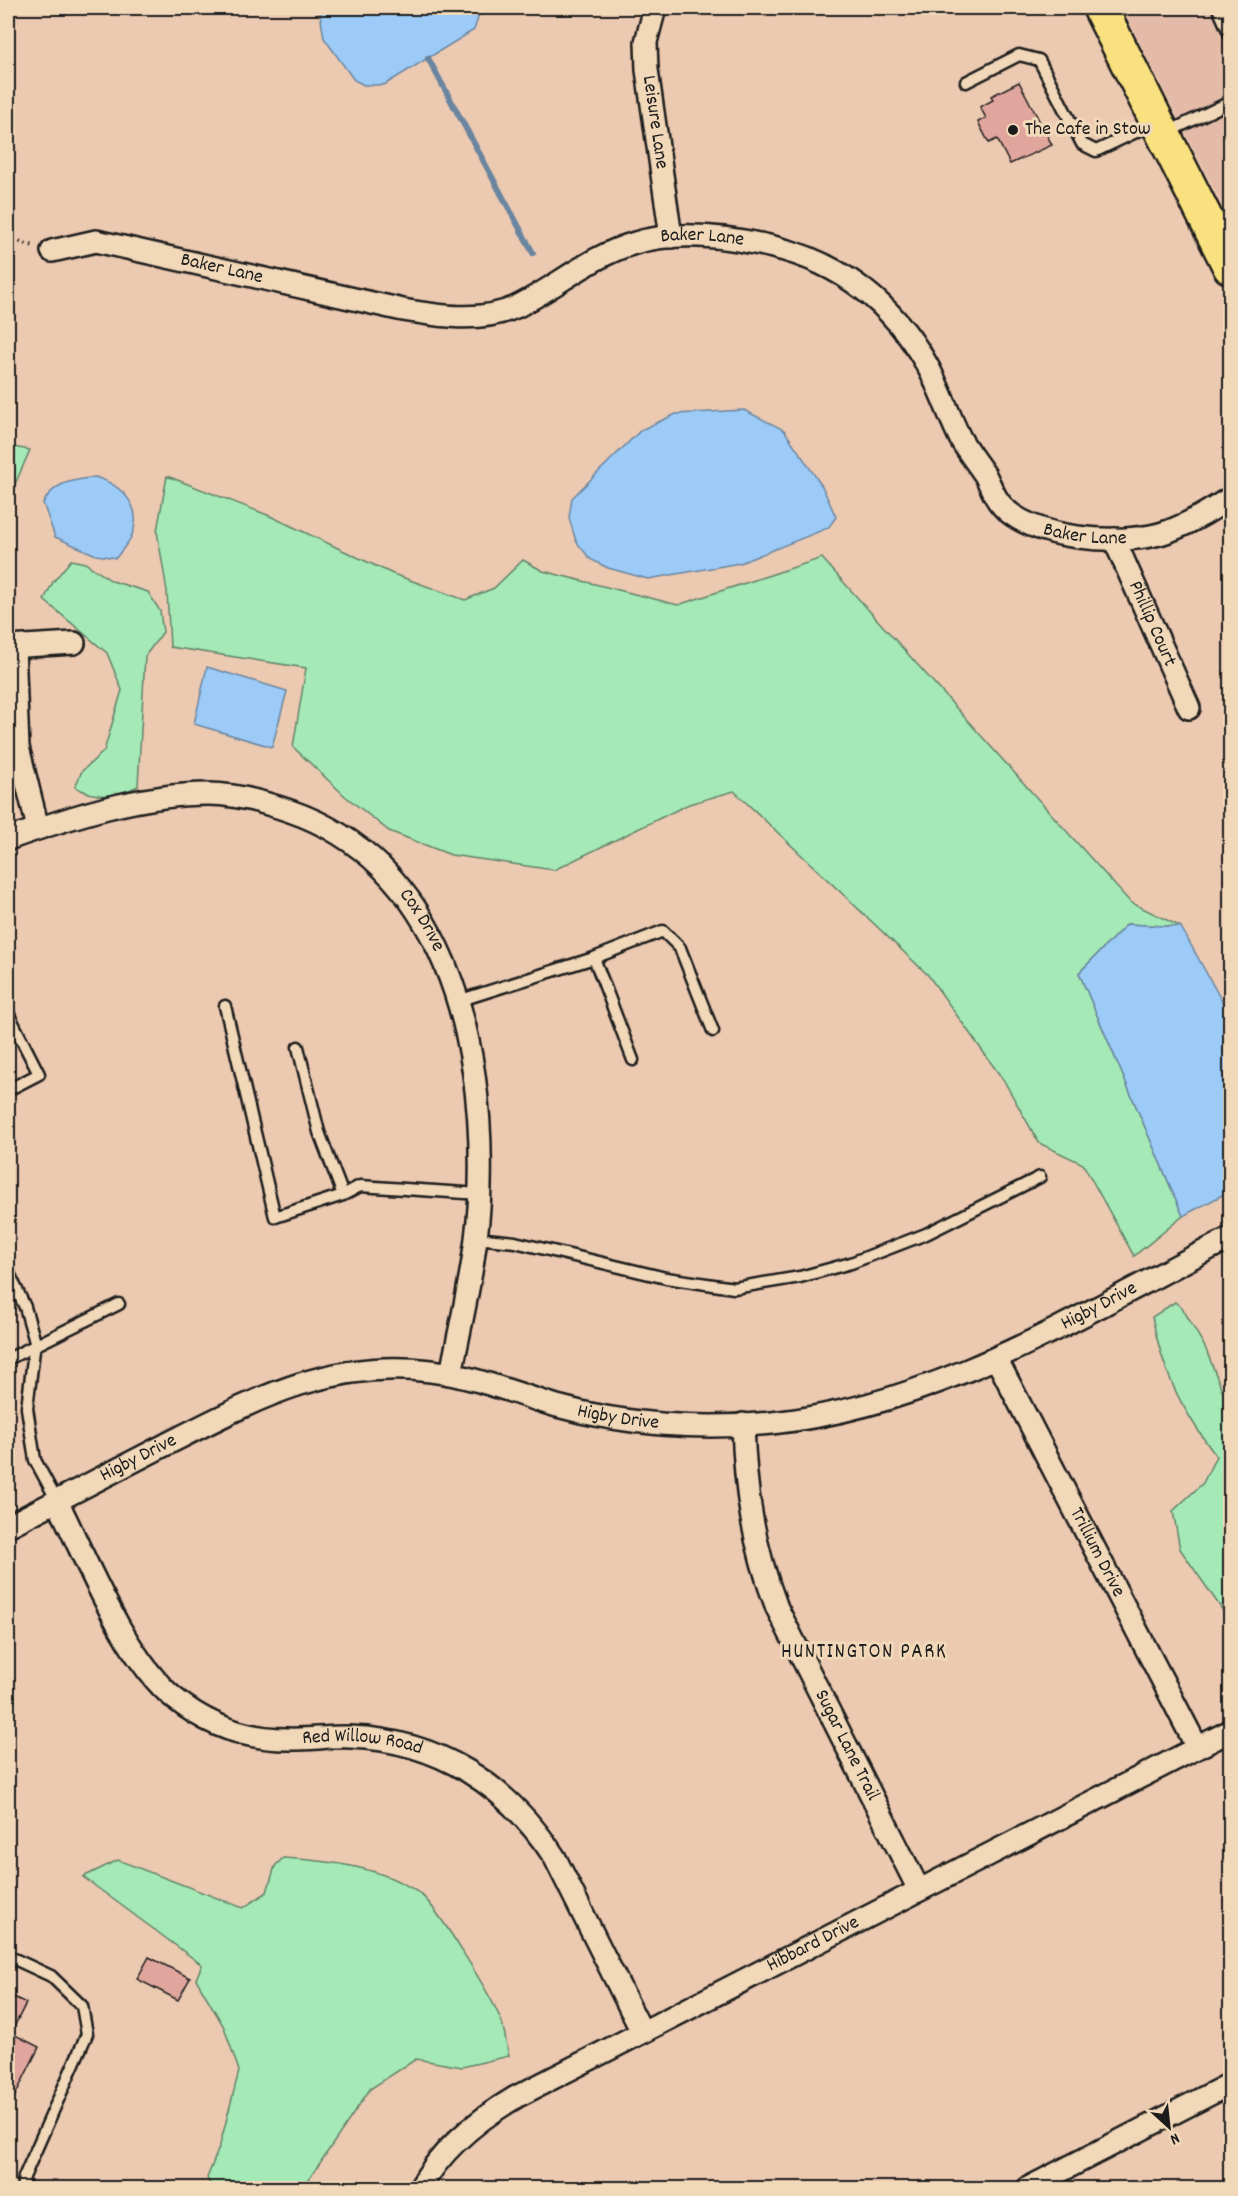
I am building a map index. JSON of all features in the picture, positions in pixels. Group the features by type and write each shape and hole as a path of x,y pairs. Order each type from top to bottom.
{"main road":[{"path":"1100,8 1230,267"}],"street":[{"name":"Leisure Lane","path":"655,8 646,42 647,70 671,237"},
{"name":"Baker Lane","path":"52,251 96,242 402,310 454,318 513,308 604,254 636,243 671,237 740,241 772,247 830,266 855,281 876,299 912,340 939,389 959,436 1000,503 1018,518 1064,535 1087,540 1137,538 1168,532 1230,498"},
{"name":"Phillip Court","path":"1114,539 1189,708"},
{"path":"38,828 18,747 11,647 74,644"},
{"name":"Cox Drive","path":"8,839 38,828 128,803 170,796 208,794 264,802 305,816 341,835 369,856 397,884 421,915 441,950 458,1001 475,1086 480,1145 480,1194 476,1238 451,1374"},
{"name":"Higby Drive","path":"8,1526 250,1401 295,1383 337,1373 373,1369 412,1369 451,1374 592,1415 647,1422 743,1424 825,1416 880,1403 957,1377 1230,1238"},
{"name":"Trillium Drive","path":"996,1358 1197,1747"},
{"name":"Sugar Lane Trail","path":"743,1424 748,1508 763,1571 777,1608 919,1890"},
{"name":"Red Willow Road","path":"57,1501 126,1638 158,1683 187,1708 218,1725 263,1738 351,1737 402,1743 451,1761 472,1772 508,1800 529,1821 555,1858 642,2032"},
{"name":"Hibbard Drive","path":"420,2188 443,2154 467,2130 497,2108 1230,1731"},
{"path":"1028,2188 1230,2084"}],"lane":[{"path":"1218,8 1230,35"},
{"path":"966,82 1019,55 1039,60 1082,144 1096,151 1230,102"},
{"path":"458,1001 594,958 663,931 680,948 712,1031"},
{"path":"594,958 633,1060"},
{"path":"225,1006 275,1217 343,1195 360,1186 480,1194"},
{"path":"8,1012 39,1074 8,1090"},
{"path":"298,1047 319,1132 343,1195"},
{"path":"476,1238 515,1242 666,1278 734,1288 800,1276 851,1263 926,1234 1040,1178"},
{"path":"8,1271 25,1307 34,1345 27,1408 35,1460 57,1501"},
{"path":"8,1359 119,1304"},
{"path":"8,1956 51,1976 82,2006 87,2034 24,2177 22,2188"}],"path":[{"path":"8,238 52,251"}],"shaded area":[{"path":"1122,8 1230,8 1230,220"}],"green space":[{"path":"8,446 30,450 8,500"},
{"path":"167,476 270,516 393,574 465,600 494,588 523,560 543,571 678,605 822,558 1130,902 1181,927 1127,924 1079,973 1183,1216 1134,1256 1083,1164 1039,1143 1004,1081 928,975 734,791 689,804 554,870 451,855 389,831 345,796 293,747 306,668 170,647 167,591 157,531"},
{"path":"71,560 85,563 112,581 148,592 160,611 163,632 145,656 138,786 114,795 92,794 75,787 82,771 104,751 122,690 107,653 44,600 53,582"},
{"path":"1175,1302 1183,1309 1205,1347 1230,1410 1230,1613 1226,1615 1180,1549 1173,1511 1203,1483 1216,1456 1175,1391 1162,1357 1152,1317"},
{"path":"283,1858 336,1863 371,1871 404,1884 419,1893 438,1914 487,1992 501,2020 509,2056 462,2067 416,2059 370,2089 303,2188 212,2188 207,2178 220,2145 239,2071 224,2027 196,1979 202,1965 83,1877 118,1860 243,1908 267,1892 275,1866"}],"water":[{"path":"319,8 477,8 480,12 474,30 384,85 364,85 354,80 324,38"},
{"path":"744,410 784,430 822,486 836,517 828,528 740,563 648,579 608,568 590,559 576,541 569,518 572,498 641,430 676,414"},
{"path":"95,477 122,492 129,499 133,508 134,528 130,539 116,558 96,555 55,537 43,503 53,490 65,483"},
{"path":"207,667 287,691 272,747 194,724"},
{"path":"1127,924 1181,927 1230,1016 1230,1191 1183,1216 1079,973"}],"building":[{"name":"The Cafe in Stow","path":"1019,82 1052,145 1010,164 997,139 989,143 978,122 986,118 980,107 993,100 991,96"},
{"path":"149,1957 190,1978 178,2000 137,1979"},
{"path":"8,1994 26,2003 11,2033 39,2047 8,2110"}],"waterway":[{"path":"428,58 533,253"}],"place":[{"name":"The Cafe in Stow","path":"1013,130"}],"district":[{"name":"HUNTINGTON PARK","path":"864,1653"}]}
